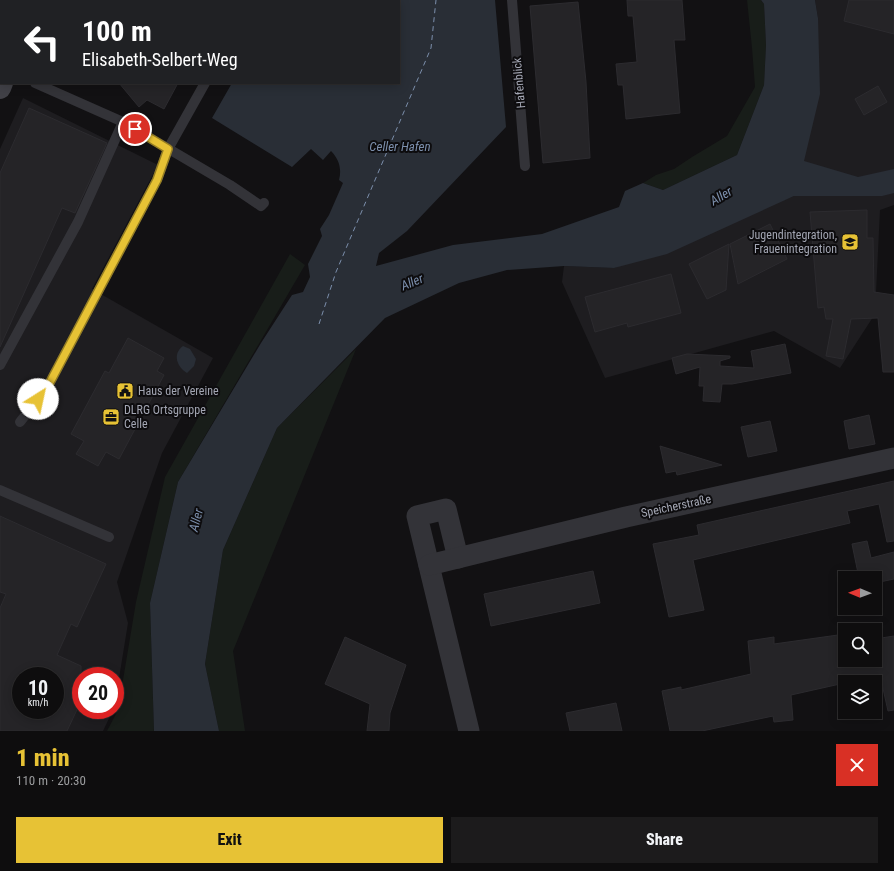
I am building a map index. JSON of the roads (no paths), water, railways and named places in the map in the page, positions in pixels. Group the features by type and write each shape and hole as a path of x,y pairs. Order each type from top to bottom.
{"street":[{"name":"Speicherstraße","path":"429,565 631,516 894,458"},
{"path":"458,558 446,509 417,516 469,731"}],"lane":[{"name":"Hafenblick","path":"512,0 525,166"},
{"path":"37,84 124,122 230,185 260,206 264,203"},
{"path":"20,422 47,388 157,180 168,149 204,84"},
{"path":"0,365 78,222 124,122"},
{"path":"0,490 109,537"}],"water":[{"path":"400,0 495,0 506,127 407,231 379,253 376,266 453,245 542,234 619,207 625,191 643,183 663,190 737,155 764,85 766,45 764,4 761,0 815,0 818,18 820,94 804,161 858,177 894,169 894,193 882,196 794,196 667,254 614,268 564,266 507,270 459,283 385,318 277,428 223,550 205,664 219,731 154,731 150,603 178,482 261,343 292,295 303,292 310,277 308,264 322,236 320,229 329,215 343,183 339,180 340,168 338,161 331,151 323,160 311,149 292,167 212,118 231,84 400,84"},
{"path":"183,346 190,349 196,359 194,366 187,373 178,364 177,360 178,353"}],"place":[{"name":"Jugendintegration, Frauenintegration","path":"850,242"},
{"name":"Haus der Vereine","path":"125,391"},
{"name":"DLRG Ortsgruppe Celle","path":"111,417"}],"water label":[{"name":"Celler Hafen","path":"400,146"},
{"name":"Aller","path":"721,196"},
{"name":"Aller","path":"412,282"},
{"name":"Aller","path":"196,520"}]}
